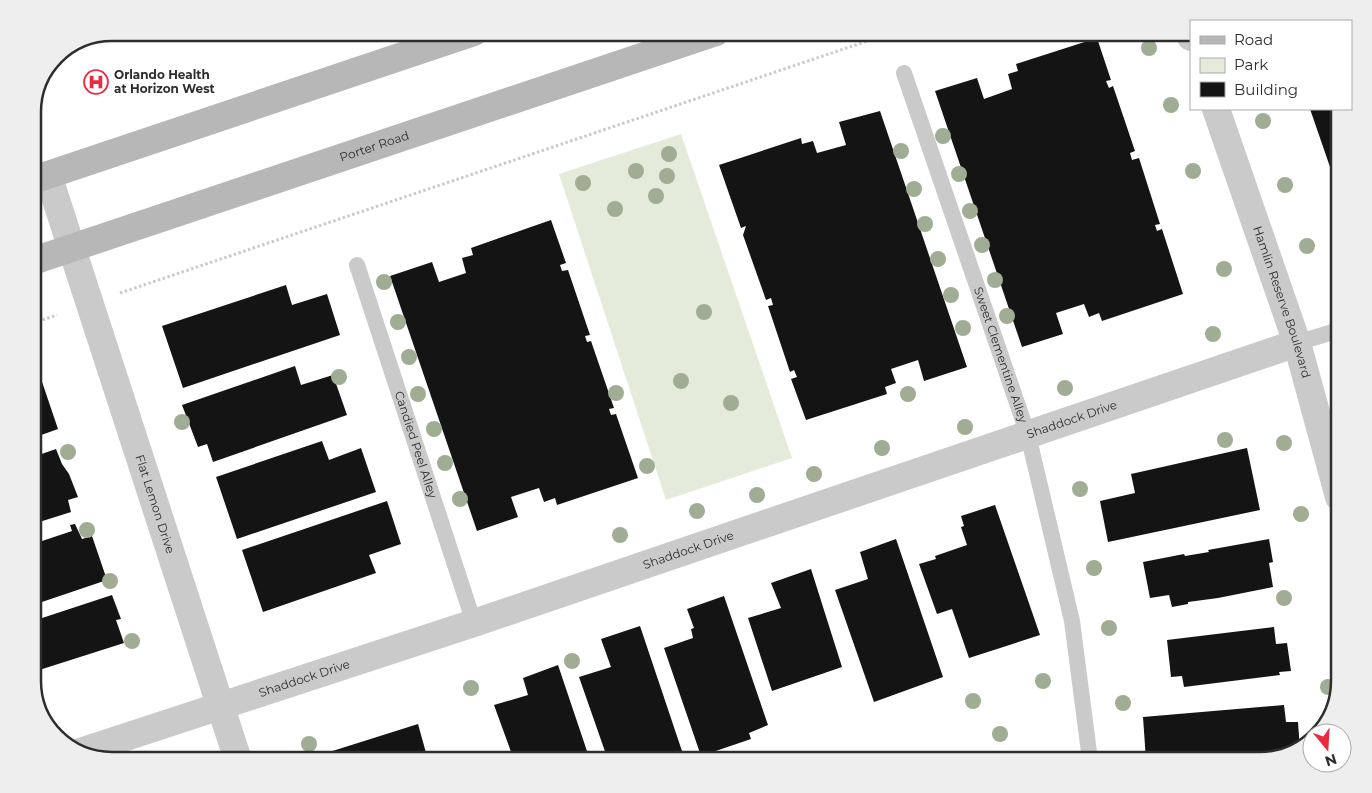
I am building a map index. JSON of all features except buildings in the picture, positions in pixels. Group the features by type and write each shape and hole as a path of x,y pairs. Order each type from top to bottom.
{"street":[{"path":"41,177 447,41"},
{"name":"Porter Road","path":"41,258 689,41"},
{"name":"Hamlin Reserve Boulevard","path":"1216,110 1297,343 1331,465"},
{"name":"Flat Lemon Drive","path":"41,179 72,248 235,752"},
{"name":"Shaddock Drive","path":"92,748 474,623 1297,343"}],"lane":[{"name":"Sweet Clementine Alley","path":"904,73 1028,435 1072,621 1089,752"},
{"name":"Candied Peel Alley","path":"357,266 474,623"},
{"path":"1297,343 1331,332"}],"path":[{"path":"41,321 867,41"}],"green space":[{"path":"681,134 792,458 666,500 559,174"}],"place":[{"name":"Orlando Health at Horizon West","path":"96,82"}]}
